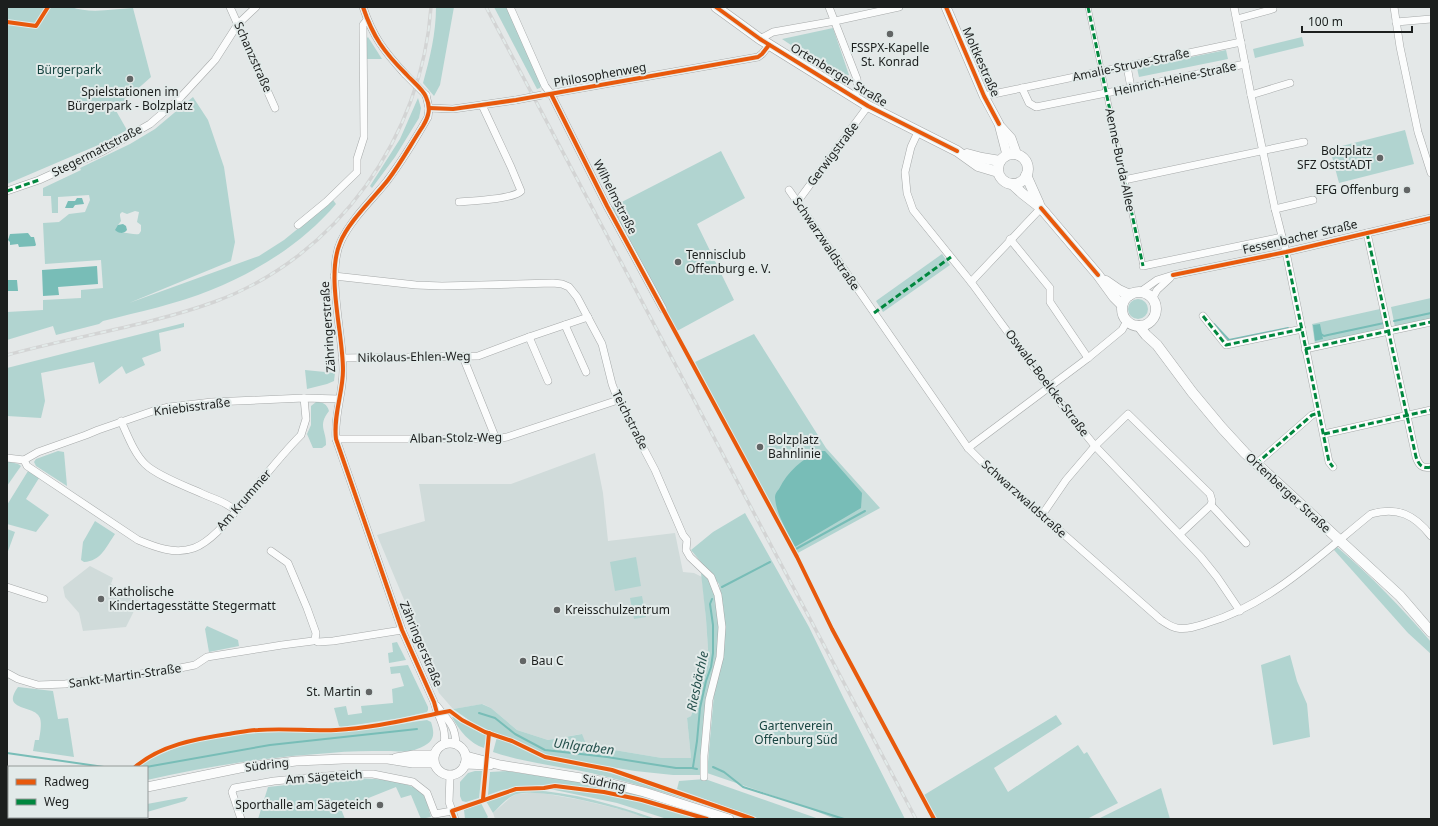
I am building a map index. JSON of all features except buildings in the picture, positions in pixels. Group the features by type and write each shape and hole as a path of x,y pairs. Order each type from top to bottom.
{"main road":[{"name":"Ortenberger Straße","path":"716,7 769,45 868,106 957,151 978,166 998,172"},
{"name":"Ortenberger Straße","path":"957,151 982,158 1003,158"},
{"path":"1041,208 1026,176 1026,163 1017,155 1003,158 998,172 1003,180 1012,184 1041,208 1098,275 1114,298 1122,305"},
{"path":"1012,184 1021,181 1026,176"},
{"path":"1098,275 1119,290 1130,295"},
{"path":"1140,292 1148,295 1152,299 1155,303 1156,311 1152,320 1139,326 1132,325 1127,321 1122,314 1122,305 1125,299 1130,295 1140,292"},
{"name":"Ortenberger Straße","path":"1152,320 1156,344"},
{"name":"Ortenberger Straße","path":"1139,326 1156,344 1192,392 1222,428 1256,464 1400,596 1431,632"}],"street":[{"name":"Schanzstraße","path":"230,7 275,108"},
{"name":"Stegermattstraße","path":"7,191 39,180 103,151 150,124 179,99 215,60 238,24 256,7"},
{"path":"363,7 367,20 378,43 426,95 430,108"},
{"name":"Wilhelmstraße","path":"510,7 545,86 551,94 607,206 663,309"},
{"path":"829,7 857,79 858,88 854,97"},
{"path":"760,39 773,32 835,21 899,7"},
{"name":"Moltkestraße","path":"946,7 984,96 999,124 1011,138 1017,155"},
{"name":"Aenne-Burda-Allee","path":"1088,7 1143,266"},
{"path":"1234,7 1251,95 1275,209 1286,252 1305,349 1330,462 1333,467"},
{"path":"1394,7 1400,47 1418,132 1431,173"},
{"path":"1237,19 1273,9"},
{"path":"1396,22 1431,19"},
{"path":"298,225 326,202 357,172 357,158 364,137 363,25 367,20"},
{"name":"Amalie-Struve-Straße","path":"984,96 1241,42"},
{"name":"Philosophenweg","path":"430,108 453,109 516,100 758,57 769,45"},
{"name":"Heinrich-Heine-Straße","path":"1106,94 1245,64"},
{"path":"1127,66 1132,88"},
{"path":"1251,95 1290,84"},
{"name":"Amalie-Struve-Straße","path":"1022,88 1029,103 1036,107 1106,94"},
{"path":"459,202 510,196 521,191 512,167 482,105"},
{"name":"Gerwigstraße","path":"798,202 868,106"},
{"name":"Zähringerstraße","path":"430,108 426,121 388,180 347,230 340,242 336,257 334,276 342,358 342,382 338,399 335,428 336,439 402,630 434,702 437,713 444,726 444,744"},
{"name":"Moltkestraße","path":"999,124 1003,158"},
{"name":"Oswald-Boelcke-Straße","path":"918,132 911,147 904,172 909,202 918,218 972,282 1048,387 1095,446 1180,534 1217,577 1240,611"},
{"path":"1124,180 1304,142"},
{"name":"Schwarzwaldstraße","path":"789,190 968,448 1161,620 1169,625 1177,628 1188,628 1221,619 1240,611 1292,578 1371,514 1382,511 1401,512 1412,517 1431,536"},
{"path":"1275,209 1313,200"},
{"path":"972,282 1010,239 1041,208"},
{"name":"Fessenbacher Straße","path":"1140,292 1157,280 1173,275 1286,252 1431,218"},
{"path":"1367,233 1418,463 1421,467 1431,467"},
{"path":"1143,266 1282,237"},
{"path":"1010,239 1050,288 1050,302 1088,358"},
{"path":"1152,299 1157,290 1173,275"},
{"name":"Teichstraße","path":"334,276 393,283 436,286 553,283 562,284 569,287 577,296 602,344 612,384 618,400 655,470 683,535 687,540 686,550 690,557 711,577 718,595 722,627 720,657 709,700 704,756 704,777"},
{"path":"1203,316 1226,345 1302,329"},
{"name":"Nikolaus-Ehlen-Weg","path":"342,358 478,356 588,317"},
{"path":"968,448 1088,358 1122,330 1127,321"},
{"path":"1305,349 1431,322"},
{"path":"565,325 586,372"},
{"path":"530,337 548,381"},
{"path":"463,357 496,438"},
{"name":"Kniebisstraße","path":"24,460 38,452 86,436 121,421 169,407 212,402 304,398 338,399"},
{"name":"Am Krummer","path":"24,460 27,466 127,534 151,546 168,550 183,551 195,548 205,542 224,526 301,435 306,419 304,398"},
{"name":"Alban-Stolz-Weg","path":"336,439 507,437 618,400"},
{"path":"1324,434 1431,410"},
{"path":"1256,464 1312,415 1319,412"},
{"path":"1042,515 1066,480 1095,446 1128,414 1210,494 1212,502 1211,505 1180,534"},
{"path":"121,421 133,446 146,466 175,482 228,504 236,510"},
{"path":"7,458 24,460"},
{"path":"1211,505 1246,543"},
{"path":"270,551 288,563 316,633 316,641"},
{"path":"7,587 44,599"},
{"name":"Sankt-Martin-Straße","path":"7,673 18,679 38,684 65,684 170,670 195,665 207,657 295,643 333,641 402,630"},
{"name":"Zähringerstraße","path":"434,702 453,726 456,733 456,744"},
{"path":"449,743 456,744 462,749 466,760 460,772 450,775 439,771 434,759 439,747 449,743"},
{"name":"Südring","path":"148,787 240,768 304,761 388,759 414,754 434,759"},
{"name":"Südring","path":"466,760 500,764 600,781 644,792 729,819"},
{"name":"Am Sägeteich","path":"240,819 232,792 234,788 274,781 348,774 373,774 413,782 427,793 435,814 452,811"},
{"path":"450,775 449,802 455,819"}],"shaded area":[{"name":"Kreisschulzentrum","path":"595,453 603,493 608,541 675,533 683,572 694,573 702,577 708,649 697,699 691,716 687,718 691,758 662,758 596,747 586,744 581,734 548,740 517,730 491,708 483,704 453,709 439,693 431,674 423,645 377,535 425,521 419,484 511,484"},
{"name":"Katholische Kindertagesstätte Stegermatt","path":"90,566 113,578 111,584 123,591 122,593 139,601 126,627 83,631 79,613 65,597 63,587"},
{"path":"542,793 581,800 627,811 649,819 495,819 493,813 511,797 517,794"}],"green space":[{"name":"Bürgerpark","path":"7,7 71,7 94,11 133,8 151,77 115,109 127,130 103,143 7,184"},
{"path":"436,7 454,7 440,85 434,96 423,83 432,45"},
{"path":"494,7 506,7 542,84 540,88 537,89"},
{"path":"833,28 849,75 839,77 782,39"},
{"path":"368,37 382,59 366,59 366,39"},
{"path":"1302,37 1304,46 1255,58 1253,49"},
{"path":"1226,50 1228,59 1139,77 1137,68"},
{"path":"193,97 208,120 224,167 235,242 231,261 129,303 259,256 284,240 333,200 336,204 309,231 279,254 246,274 211,290 171,304 103,321 99,324 56,335 53,326 7,340 7,312 43,310 43,300 81,298 81,290 103,288 101,260 45,264 43,223 59,222 69,214 85,212 90,200 89,195 58,197 58,213 52,213 51,196 43,196 43,188 81,170 80,168 130,144 155,129","holes":["135,211 139,212 137,222 141,225 141,231 139,234 120,233 118,225 121,221 120,214 122,212 127,214"]},
{"path":"418,98 421,108 419,118 395,157 372,188 370,186 400,139"},
{"path":"1405,130 1414,164 1339,183 1330,149"},
{"name":"Tennisclub Offenburg e. V.","path":"721,151 745,198 697,224 734,300 677,331 612,207"},
{"path":"942,254 950,265 883,312 876,301"},
{"path":"1431,298 1431,319 1395,327 1391,307"},
{"path":"1134,299 1142,299 1148,305 1148,313 1142,319 1134,319 1128,313 1128,305"},
{"path":"1380,309 1384,329 1315,344 1312,324"},
{"path":"184,323 184,327 159,333 161,351 142,358 145,365 126,374 122,366 99,384 94,362 41,373 45,401 41,418 7,416 7,368"},
{"path":"754,334 826,448 880,508 796,554 695,362"},
{"path":"305,370 335,373 334,381 307,389"},
{"path":"316,402 321,402 324,404 329,411 325,416 323,425 326,445 322,448 313,448 307,434 311,425 311,406"},
{"path":"58,451 64,452 67,486 36,466 34,462 36,459"},
{"path":"7,461 21,466 7,486"},
{"path":"28,471 39,478 26,499 49,515 36,532 7,524 7,505"},
{"name":"Gartenverein Offenburg Süd","path":"745,513 809,627 905,819 835,819 806,807 707,773 715,683 723,645 724,611 719,584 691,550 713,532"},
{"path":"95,521 115,534 99,556 90,561 84,562 81,560 83,542"},
{"path":"7,529 15,532 7,554"},
{"path":"1337,547 1374,581 1420,629 1431,642 1431,654 1408,633 1334,550"},
{"path":"636,557 641,586 615,591 610,562"},
{"path":"701,573 711,584 714,594 717,613 718,646 700,775 673,775 635,771 557,758 541,753 476,725 453,709 482,704 491,708 517,730 548,740 582,734 586,744 596,747 662,758 691,758 687,718 691,716 697,699 708,649"},
{"path":"642,596 646,617 634,619 630,598"},
{"path":"207,626 238,640 239,646 209,652 205,629"},
{"path":"397,642 406,660 389,663 388,653 393,652 392,643"},
{"path":"1290,655 1297,681 1307,704 1310,737 1273,745 1261,665"},
{"path":"408,665 428,707 427,712 401,718 341,727 339,726 334,708 346,706 348,715 362,713 361,706 393,703 392,689 404,686 400,673 391,674 390,667"},
{"path":"18,687 53,691 58,719 68,718 74,757 33,751 35,740 39,740 41,720 37,714 20,707 13,700"},
{"path":"1056,715 1062,724 994,768 1008,792 1078,745 1084,754 1087,752 1118,803 1087,819 937,819 924,795"},
{"path":"452,717 455,717 473,729 487,734 484,748 465,736"},
{"path":"427,720 431,722 433,736 427,744 410,751 351,751 284,757 215,766 148,780 148,766 140,766 169,750 187,744 226,736 281,732 322,732 371,729"},
{"path":"497,737 549,760 607,772 665,790 714,808 653,789 607,777 505,756 493,752"},
{"path":"482,771 479,798 466,802 462,801 460,796 460,782 468,773"},
{"path":"507,771 569,780 616,789 716,819 636,797 561,784 518,787 502,790 488,795 490,772"},
{"path":"351,778 392,781 413,787 421,792 426,799 431,817 421,819 411,795 401,798 396,787 341,809 345,819 258,819 268,787"},
{"path":"705,779 819,819 760,819 677,789 679,781"},
{"path":"554,787 573,788 647,802 703,819 667,819 617,803 550,789"},
{"path":"1161,788 1170,819 1098,819"},
{"path":"530,790 578,796 656,819 587,801 540,793 513,795 493,813 486,801 513,791"},
{"path":"188,797 185,801 148,812 148,804"},
{"path":"481,803 488,817 486,819 465,819 464,810"},
{"path":"95,818 126,818 123,819 91,819"}],"water":[{"path":"77,198 82,198 84,204 75,205 73,208 65,208 68,201 75,201"},
{"path":"123,224 126,226 126,231 120,233 115,230 118,225"},
{"path":"28,233 31,237 34,237 35,246 19,247 18,244 10,245 8,240 10,234"},
{"path":"97,266 98,284 58,287 59,295 43,296 42,270"},
{"path":"7,280 17,280 18,291 7,291"},
{"path":"1320,324 1323,339 1315,341 1313,325"},
{"path":"820,451 825,451 862,493 861,508 795,547 780,517 775,495 796,466"}],"waterway":[{"name":"Riesbächle","path":"1394,321 1431,313"},
{"name":"Riesbächle","path":"1321,334 1324,336 1384,323"},
{"name":"Riesbächle","path":"1214,324 1229,340 1288,328"},
{"name":"Riesbächle","path":"794,550 865,511"},
{"name":"Riesbächle","path":"722,587 770,562"},
{"name":"Riesbächle","path":"693,767 700,708 706,681 711,667 713,653 713,625 710,604 712,599"},
{"name":"Uhlgraben","path":"479,713 495,718 515,734 545,750 607,757 676,768 697,769"},
{"name":"Uhlgraben","path":"148,767 270,745 417,729"},
{"name":"Uhlgraben","path":"7,753 97,766"},
{"name":"Uhlgraben","path":"713,767 724,772 743,787 844,819"}],"railway":[{"path":"7,355 163,318 214,302 259,282 299,255 335,223 366,186 391,145 411,101 424,55 431,7"},
{"path":"486,7 916,819"}],"marked path":[{"path":"1088,7 1143,266"},
{"path":"7,191 39,180"},
{"path":"1367,233 1416,457 1421,466 1431,467"},
{"path":"1286,252 1329,462 1333,467"},
{"path":"874,313 951,257"},
{"path":"1203,316 1226,345 1302,329"},
{"path":"1305,349 1431,322"},
{"path":"1324,434 1431,410"},
{"path":"1256,464 1312,415 1319,413"}],"cycle path":[{"path":"7,22 36,26 48,7"},
{"path":"363,7 375,36 380,44 408,77 425,94 428,101 429,112 423,126 393,174 362,210 349,227 340,243 336,257 335,288 343,379 335,430 336,439 402,630 434,702 437,713"},
{"path":"716,7 760,39 868,106 957,151"},
{"path":"946,7 984,96 999,124"},
{"path":"429,108 453,109 516,100 758,57 769,45"},
{"path":"551,94 607,206 797,557 832,629 934,819"},
{"path":"1041,208 1098,275"},
{"path":"1173,275 1286,252 1431,218"},
{"path":"136,766 145,759 167,748 216,736 254,730 351,729 450,711 462,720 485,732 512,741 545,757 612,770 753,819"},
{"path":"483,799 489,733"},
{"path":"455,819 452,811 516,789 555,786 604,792 642,800 707,819"}],"place":[{"name":"FSSPX-Kapelle St. Konrad","path":"890,34"},
{"name":"Spielstationen im Bürgerpark - Bolzplatz","path":"130,79"},
{"name":"Bolzplatz SFZ OststADT","path":"1380,158"},
{"name":"EFG Offenburg","path":"1407,190"},
{"name":"Tennisclub Offenburg e. V.","path":"678,262"},
{"name":"Bolzplatz Bahnlinie","path":"760,447"},
{"name":"Katholische Kindertagesstätte Stegermatt","path":"101,599"},
{"name":"Kreisschulzentrum","path":"557,610"},
{"name":"Bau C","path":"523,661"},
{"name":"St. Martin","path":"369,692"},
{"name":"Sporthalle am Sägeteich","path":"380,805"}]}
